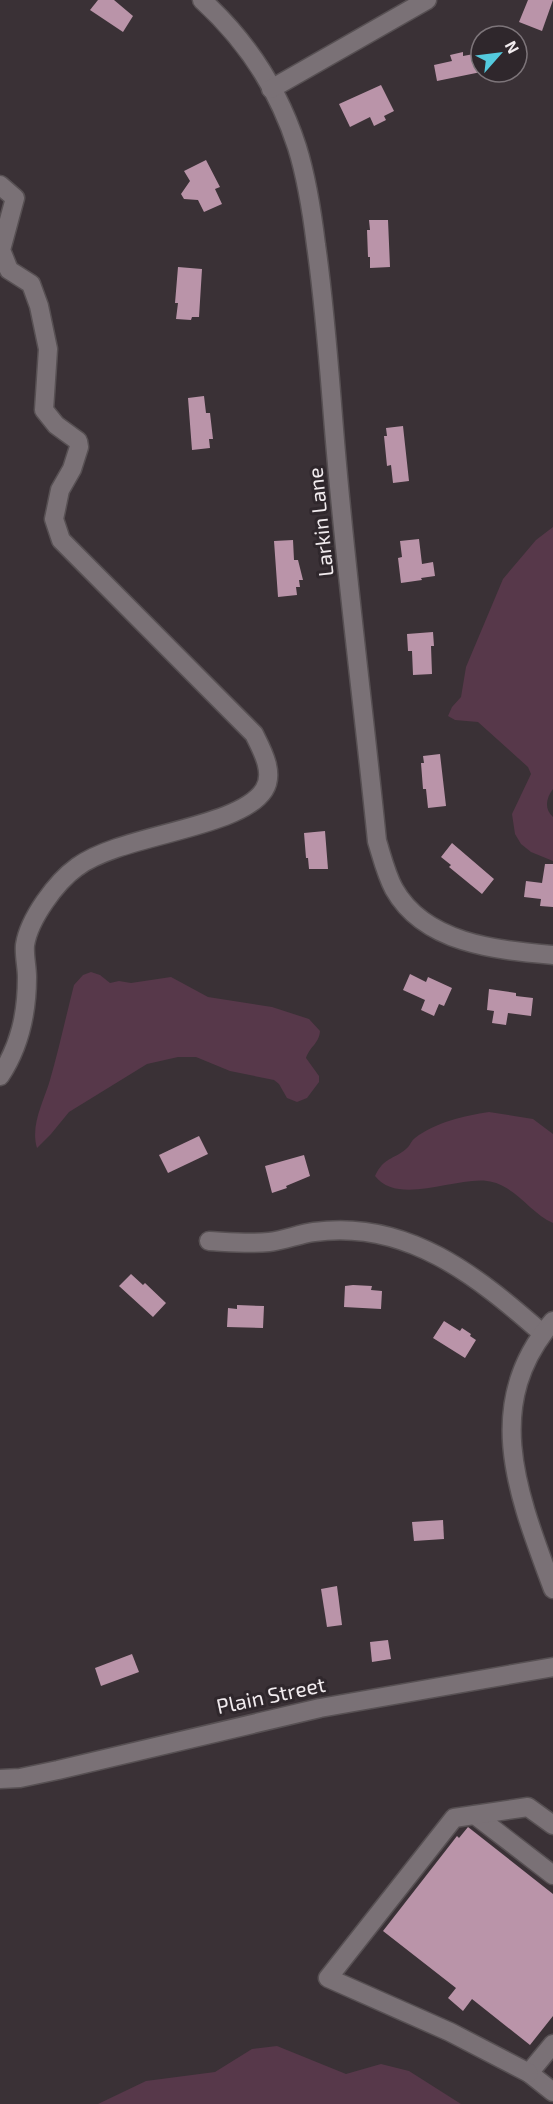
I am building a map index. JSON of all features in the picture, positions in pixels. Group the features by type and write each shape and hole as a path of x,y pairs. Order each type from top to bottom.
{"street":[{"name":"Larkin Lane","path":"202,0 219,15 249,51 271,89 297,146 308,186 320,270 337,467 377,841 387,873 395,890 412,912 432,928 460,940 520,952 553,955"},
{"path":"271,89 428,0"},
{"path":"0,185 15,198 1,250 9,270 31,284 39,306 48,349 44,410 56,426 78,441 79,447 72,469 60,490 54,519 61,540 254,734 265,755 268,774 265,789 245,808 208,821 127,843 78,866 50,893 33,923 25,945 27,1003 19,1040 0,1076"},
{"path":"209,1242 269,1242 315,1232 357,1231 406,1241 442,1257 548,1327 514,1392 511,1447 516,1474 536,1542 553,1589"},
{"name":"Plain Street","path":"0,1779 20,1778 58,1770 320,1708 553,1667"},
{"path":"553,1825 528,1807 454,1818 328,1978 450,2031 529,2073 553,2092"},
{"path":"475,1815 553,1875"},
{"path":"529,2073 553,2044"}],"shaded area":[{"path":"553,527 553,789 547,803 548,811 553,817 553,861 531,852 521,844 515,834 512,814 531,774 528,767 478,722 455,720 448,716 461,697 466,667 503,579 536,540"},
{"path":"91,972 100,975 110,983 119,981 131,983 171,977 208,997 272,1007 309,1019 320,1031 318,1039 306,1058 319,1076 319,1082 307,1098 297,1102 287,1098 274,1080 230,1071 196,1057 178,1057 147,1064 69,1112 37,1148 36,1122 53,1068 74,985 83,975"},
{"path":"489,1112 533,1119 553,1134 553,1223 497,1183 474,1181 412,1190 385,1185 375,1176 385,1162 401,1153 423,1132 451,1120"},
{"path":"277,2046 346,2074 381,2064 409,2071 461,2104 98,2104 146,2081 215,2072 252,2049"}],"building":[{"path":"98,0 114,0 133,16 123,32 90,10"},
{"path":"528,0 553,0 542,31 519,22"},
{"path":"463,52 463,56 469,55 469,74 437,81 434,65 452,61 450,55"},
{"path":"381,85 394,111 384,116 386,120 374,126 370,117 350,127 339,104"},
{"path":"206,160 220,187 215,189 222,204 204,212 198,200 184,199 181,194 190,181 184,171"},
{"path":"369,220 388,220 390,267 370,268 367,230 370,230"},
{"path":"178,267 202,269 199,317 192,317 191,320 176,319"},
{"path":"204,396 206,413 210,413 213,439 209,439 210,448 192,450 188,398"},
{"path":"403,426 409,481 393,483 391,465 387,466 384,436 387,436 386,428"},
{"path":"419,539 422,564 433,562 435,576 401,583 398,558 402,557 400,541"},
{"path":"293,540 294,560 298,560 303,580 299,580 300,587 296,587 297,595 278,597 274,541"},
{"path":"433,632 432,674 413,675 412,651 408,651 407,634"},
{"path":"440,754 446,806 428,808 426,789 423,789 421,763 424,763 423,756"},
{"path":"325,831 328,869 309,869 304,833"},
{"path":"452,843 494,879 482,894 449,867 451,865 441,857"},
{"path":"545,864 553,864 553,907 540,906 541,899 524,897 526,881 542,883"},
{"path":"410,974 426,982 428,977 452,988 444,1006 439,1004 434,1016 421,1010 425,1000 403,990"},
{"path":"489,989 533,998 531,1016 508,1013 506,1025 492,1023 494,1011 487,1010"},
{"path":"199,1136 208,1154 168,1173 159,1155"},
{"path":"304,1155 310,1176 272,1193 265,1166"},
{"path":"131,1274 143,1285 145,1283 166,1303 153,1317 119,1286"},
{"path":"345,1286 372,1286 371,1290 382,1291 381,1309 344,1307"},
{"path":"237,1305 264,1306 263,1328 227,1327 228,1308 237,1309"},
{"path":"444,1321 460,1331 462,1328 476,1340 465,1358 433,1338"},
{"path":"443,1520 444,1539 414,1541 412,1522"},
{"path":"337,1586 342,1625 327,1627 321,1589"},
{"path":"388,1640 391,1659 372,1662 370,1642"},
{"path":"132,1654 139,1672 101,1686 95,1668"},
{"path":"468,1827 553,1894 553,2016 530,2045 472,1999 463,2011 448,1998 456,1988 383,1931 457,1836 459,1838"}]}
